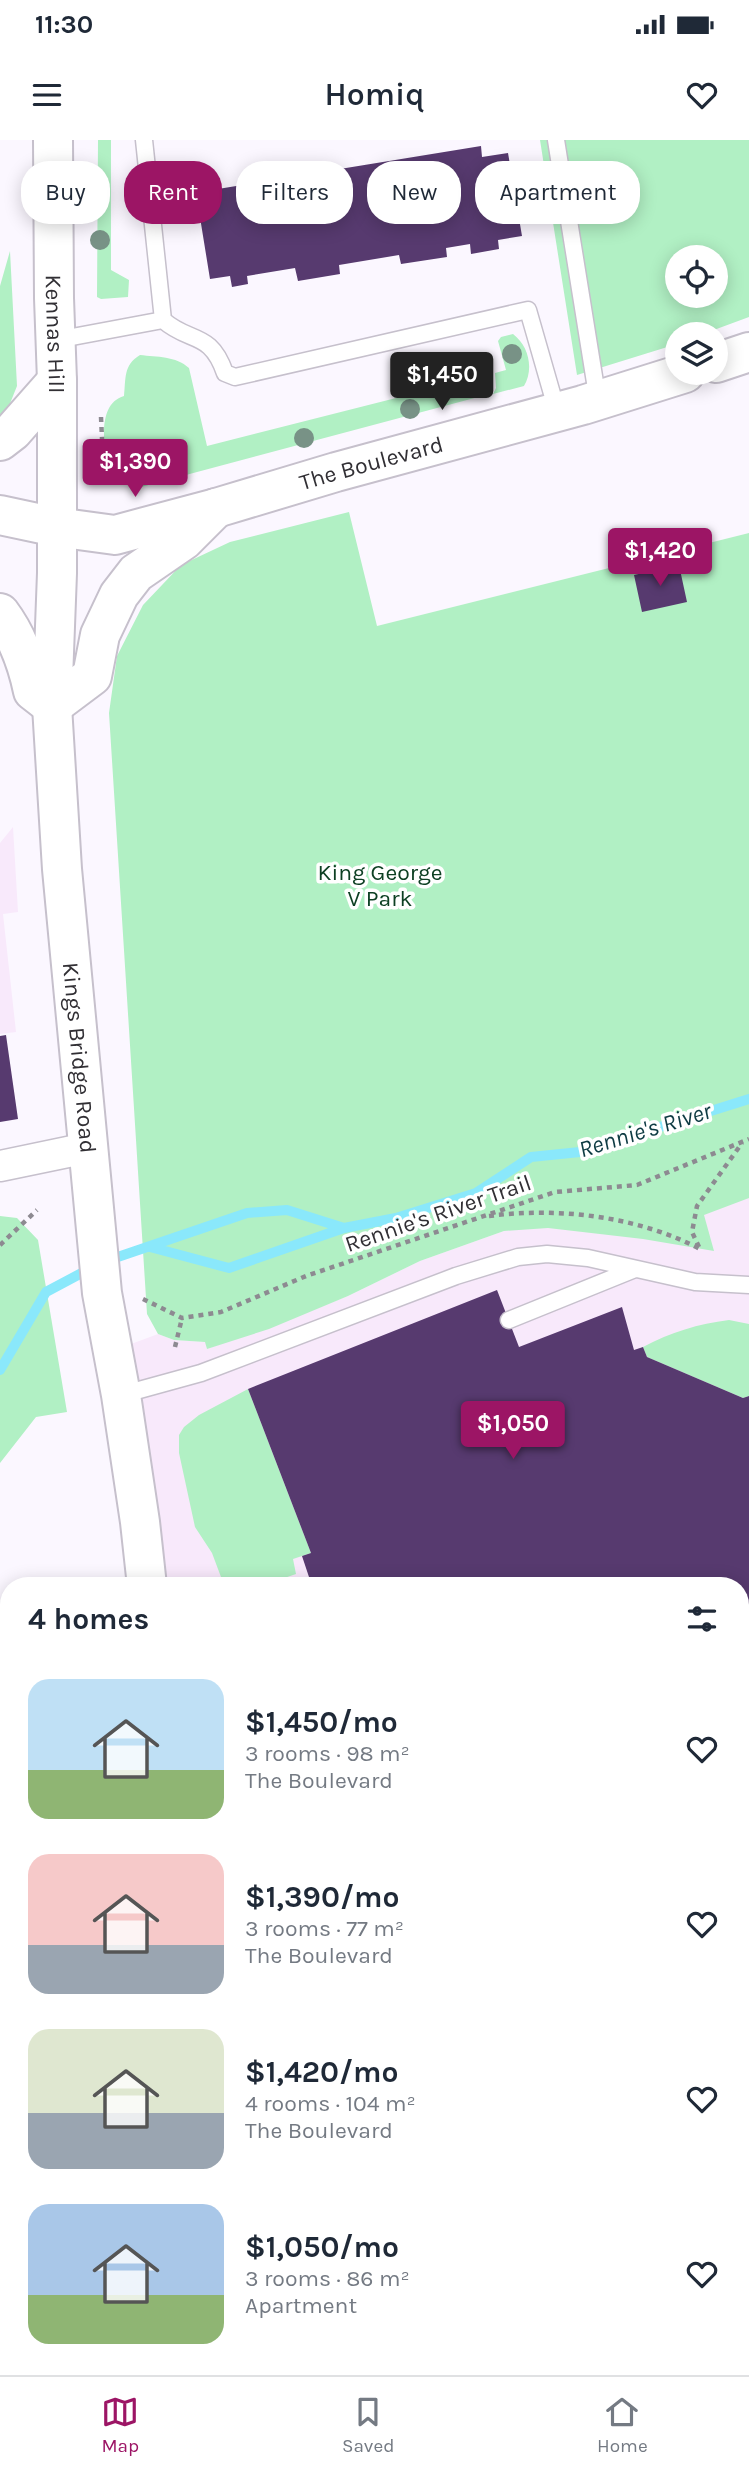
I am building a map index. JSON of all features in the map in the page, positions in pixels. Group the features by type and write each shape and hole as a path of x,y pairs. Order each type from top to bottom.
{"main road":[{"name":"Kennas Hill","path":"53,140 57,381 56,527"},
{"path":"728,359 749,352"},
{"name":"The Boulevard","path":"0,515 56,527 115,535 598,401 665,379"},
{"path":"0,441 13,431 57,381"},
{"path":"0,613 10,627 27,663 33,691 52,706 92,676 100,635 119,595 136,573 184,540 216,508"},
{"name":"Kings Bridge Road","path":"56,527 52,706 62,869 102,1293 121,1395 146,1577"}],"street":[{"path":"0,1166 87,1148"}],"lane":[{"path":"145,140 163,320 171,327 206,342 225,373 235,377 528,310 557,412"},
{"path":"556,140 598,401"},
{"path":"56,341 163,320"},
{"path":"121,1395 201,1373 456,1276 518,1257 547,1254 588,1258 695,1282 749,1285"},
{"path":"509,1320 635,1269"}],"path":[{"path":"101,417 103,460"},
{"name":"Rennie's River Trail","path":"182,1318 221,1312 306,1276 555,1192 637,1185 749,1139"},
{"path":"479,1217 550,1211 641,1226 679,1238 700,1249 692,1233 697,1206 742,1142"},
{"path":"0,1245 37,1210"},
{"path":"143,1299 182,1318 174,1347"}],"shaded area":[{"path":"13,827 18,912 3,914 16,1032 0,1034 0,843"},
{"path":"749,1161 749,1577 146,1577 115,1350 158,1334 174,1340 206,1342 207,1349 348,1296 420,1261 504,1231"}],"green space":[{"path":"98,140 111,140 111,270 129,280 128,297 97,297 97,224 110,224 110,161 98,161"},
{"path":"540,140 749,140 749,317 728,325 728,322 665,322 665,348 577,375 553,224 640,224 640,161 543,161"},
{"path":"10,251 17,386 7,411 0,416 0,286"},
{"path":"513,334 526,351 529,365 527,379 524,386 493,394 496,388 495,373 506,370 498,341 501,337"},
{"path":"140,355 172,359 189,368 207,446 471,379 476,391 482,396 141,487 124,483 109,472 104,440 109,408 124,396 128,368"},
{"name":"King George V Park","path":"349,512 377,626 749,533 749,1198 704,1215 714,1251 643,1239 548,1228 504,1231 420,1261 348,1296 269,1329 207,1349 205,1342 174,1340 158,1334 147,1314 109,713 117,656 143,605 181,565 230,542"},
{"path":"0,1216 17,1218 38,1240 67,1412 36,1417 0,1463"},
{"path":"729,1320 749,1324 749,1396 743,1398 647,1357 643,1347 685,1329"},
{"path":"248,1389 311,1553 293,1559 296,1574 287,1577 221,1577 212,1553 195,1527 179,1453 179,1435 184,1427 199,1415"}],"building":[{"path":"481,146 482,157 508,153 509,161 475,161 475,224 520,224 522,236 498,240 499,249 471,254 470,244 446,248 447,257 401,264 399,255 339,265 340,274 298,281 295,268 247,276 248,284 232,287 230,276 210,279 201,224 222,224 222,188 236,186 236,224 353,224 353,167 367,165 367,224 461,224 461,161 389,161"},
{"path":"679,565 687,602 642,612 634,575"},
{"path":"6,1035 18,1119 0,1122 0,1036"},
{"path":"497,1290 519,1347 622,1307 634,1350 643,1347 647,1357 743,1398 749,1396 749,1577 309,1577 302,1556 311,1553 248,1389"}],"waterway":[{"name":"Rennie's River","path":"150,1247 229,1268 344,1228 396,1218 476,1193 531,1157 580,1152 749,1099"},
{"name":"Rennie's River","path":"106,1261 247,1213 287,1210 344,1228"},
{"name":"Rennie's River","path":"0,1370 46,1292 91,1268"}]}
